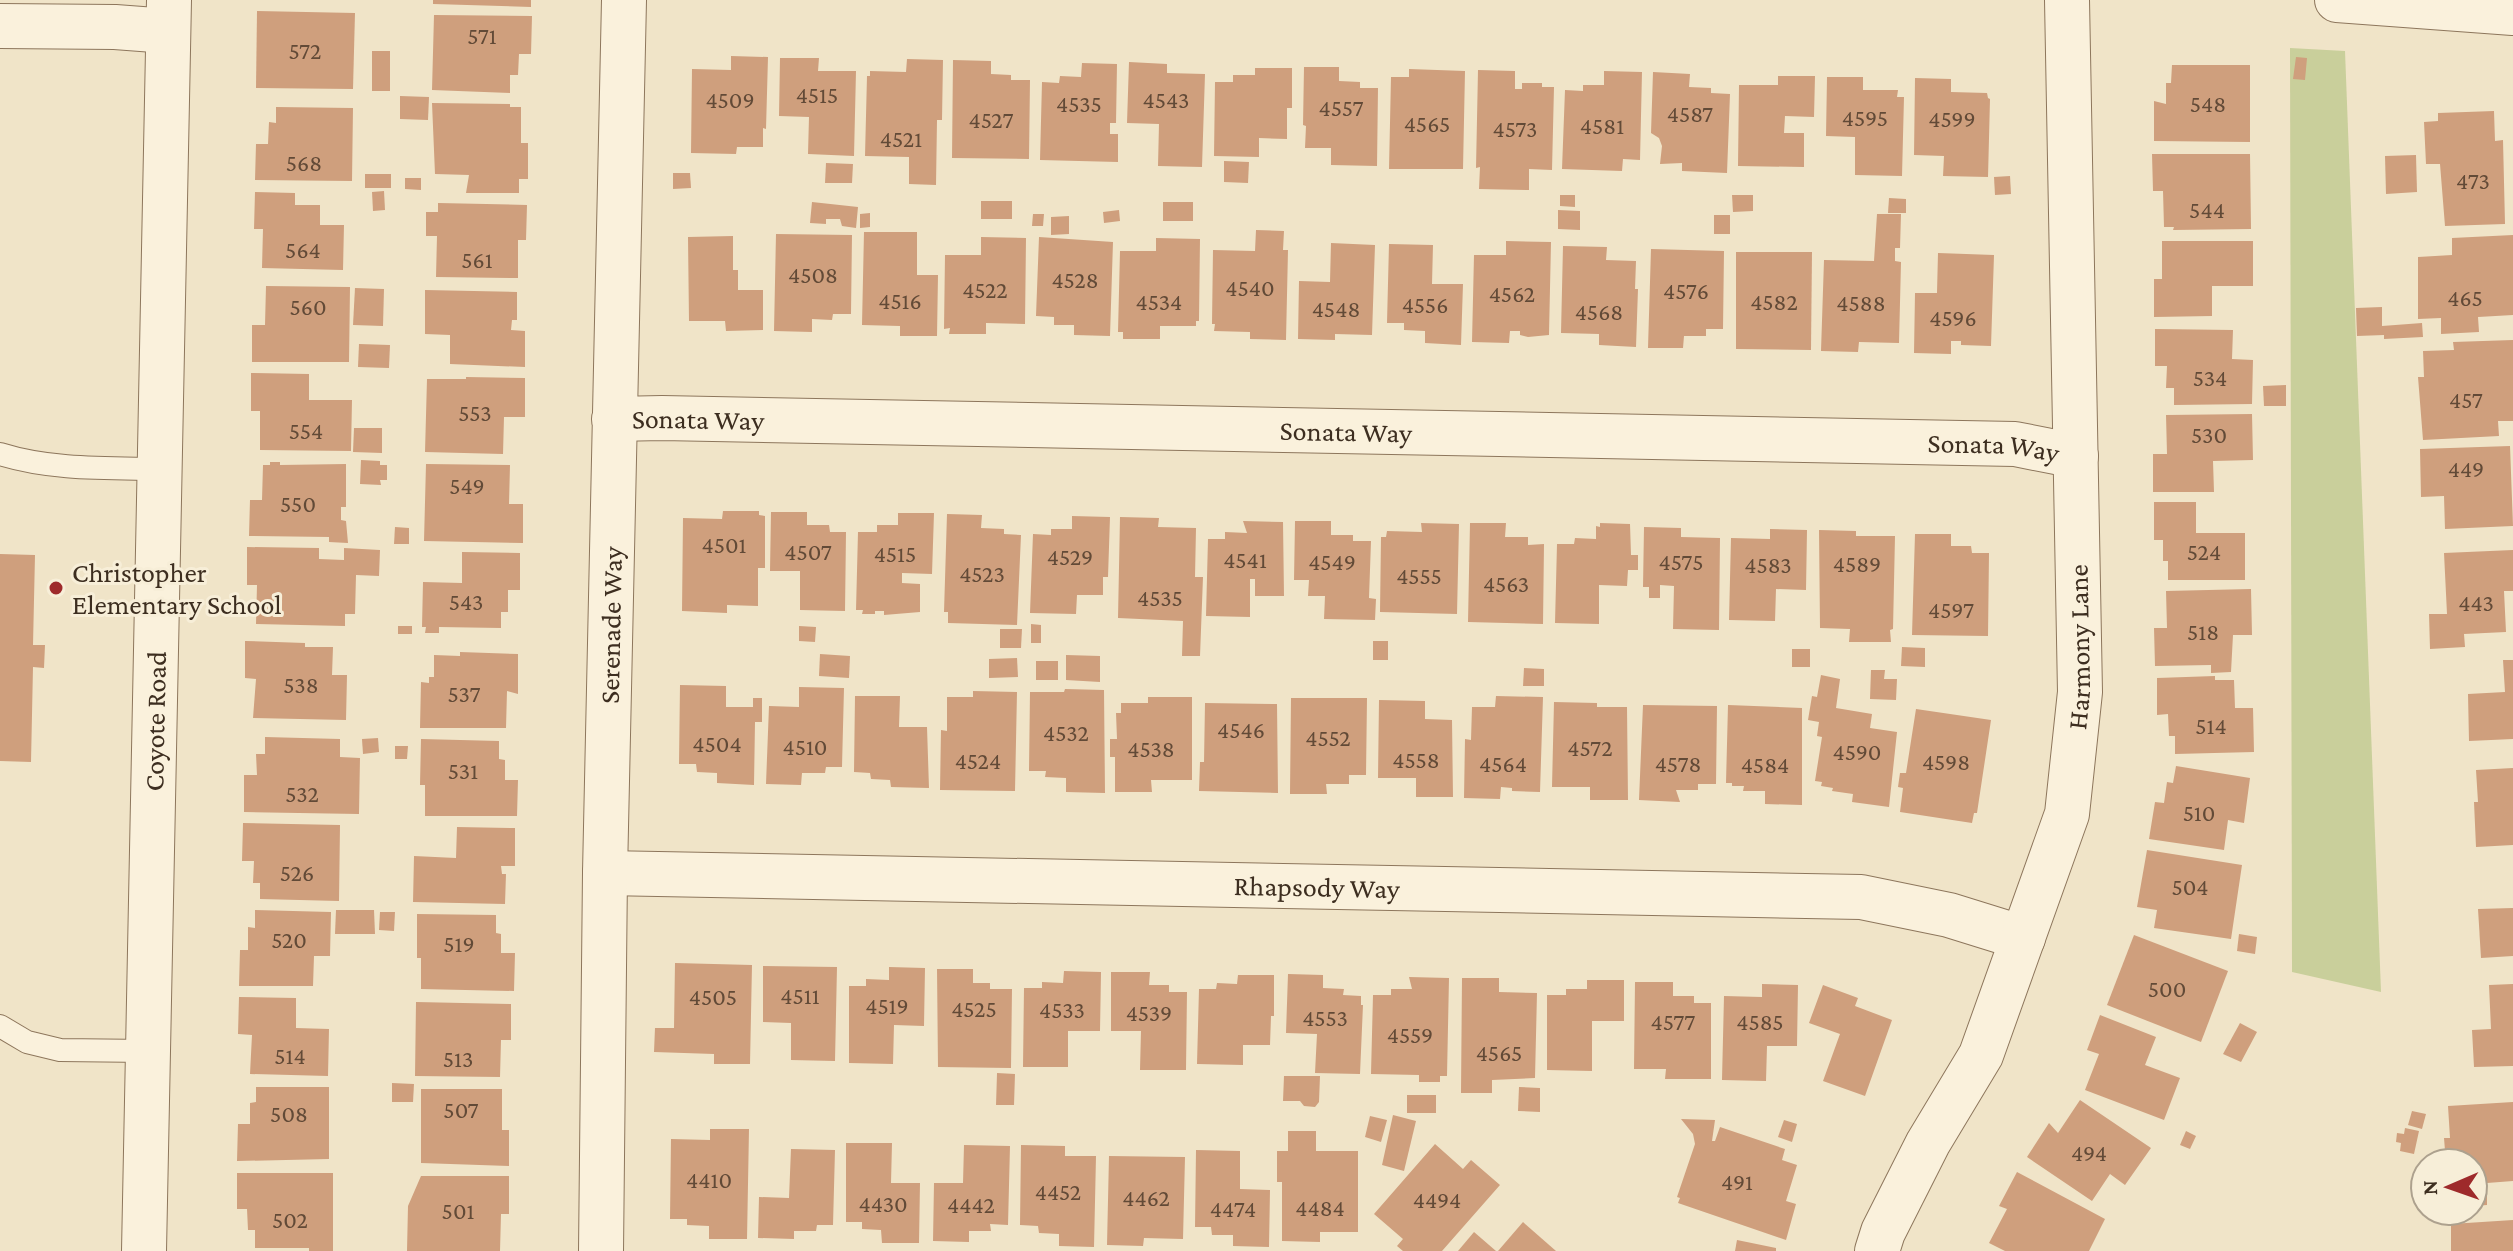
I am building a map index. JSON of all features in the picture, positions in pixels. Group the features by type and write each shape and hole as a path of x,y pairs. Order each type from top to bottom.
{"street":[{"name":"Serenade Way","path":"601,1251 605,873 624,0"},
{"name":"Harmony Lane","path":"1877,1251 1883,1232 1928,1143 1981,1055 2067,814 2080,692 2067,0"},
{"path":"2337,0 2513,13"},
{"path":"0,26 115,27 168,15"},
{"name":"Coyote Road","path":"144,1251 168,15"},
{"name":"Sonata Way","path":"614,419 2015,444 2076,456"},
{"name":"Rhapsody Way","path":"605,873 1861,897 1949,915 2023,938"}],"lane":[{"path":"0,454 25,462 58,466 159,469"},
{"path":"0,1026 27,1042 60,1050 148,1051"}],"green space":[{"path":"2290,48 2345,51 2381,992 2292,972"}],"building":[{"path":"433,0 531,0 531,7 433,4"},
{"path":"257,11 355,13 353,89 256,88"},
{"path":"434,15 532,16 531,54 519,54 518,75 510,75 510,93 432,90"},
{"path":"372,51 390,51 390,91 372,91"},
{"path":"731,56 768,57 763,147 737,147 736,154 691,153 692,69 731,70"},
{"path":"2296,57 2307,58 2305,80 2293,79"},
{"path":"780,58 819,58 818,71 856,71 854,156 808,154 809,117 779,116"},
{"path":"907,59 943,60 942,120 937,120 936,185 909,184 909,157 865,156 867,76 870,76 870,71 906,72"},
{"path":"953,60 991,61 991,74 1011,75 1011,80 1030,80 1029,159 952,158"},
{"path":"1129,62 1167,64 1167,73 1205,74 1202,167 1158,166 1159,124 1127,123"},
{"path":"1082,63 1117,64 1116,123 1110,123 1110,134 1118,134 1118,162 1040,160 1042,82 1059,83 1060,76 1081,77"},
{"path":"2172,65 2250,65 2250,142 2154,141 2154,101 2166,104 2166,83 2171,83"},
{"path":"1304,67 1339,67 1339,81 1360,82 1360,88 1378,88 1377,166 1331,165 1331,148 1305,148"},
{"path":"1255,68 1292,68 1292,108 1287,108 1287,139 1259,138 1259,157 1214,156 1215,82 1233,82 1233,75 1255,75"},
{"path":"1409,69 1465,71 1463,169 1389,169 1391,77 1409,77"},
{"path":"1478,70 1515,71 1515,89 1522,89 1522,83 1542,83 1542,87 1554,87 1552,170 1529,169 1529,190 1479,189 1480,167 1476,168"},
{"path":"1604,71 1642,72 1640,160 1623,159 1622,171 1562,169 1565,90 1583,91 1583,85 1604,85"},
{"path":"1653,72 1690,74 1689,87 1711,88 1711,93 1730,94 1727,173 1682,171 1682,163 1660,164 1662,146 1659,138 1651,133"},
{"path":"1778,76 1815,76 1814,117 1785,116 1784,133 1804,133 1804,167 1738,166 1739,85 1778,85"},
{"path":"1827,77 1863,77 1863,90 1898,90 1897,97 1904,97 1902,176 1855,175 1855,137 1826,136"},
{"path":"1915,78 1951,79 1951,92 1987,93 1990,99 1988,177 1943,176 1944,156 1914,155"},
{"path":"400,96 429,97 428,120 400,119"},
{"path":"432,103 510,104 510,107 521,107 521,143 528,143 528,179 519,179 519,193 466,193 469,175 435,174"},
{"path":"276,107 353,108 352,181 255,180 256,144 268,144 269,122 276,123"},
{"path":"2494,111 2495,141 2503,140 2505,224 2445,226 2440,164 2426,164 2424,122 2438,121 2438,113"},
{"path":"2152,154 2250,154 2251,229 2173,230 2174,227 2164,227 2163,191 2153,191"},
{"path":"2416,155 2417,192 2386,194 2385,156"},
{"path":"1224,161 1249,162 1248,183 1224,182"},
{"path":"826,163 853,164 852,183 825,183"},
{"path":"673,173 690,173 691,188 673,189"},
{"path":"365,174 391,174 391,188 365,188"},
{"path":"2010,176 2011,194 1995,195 1994,177"},
{"path":"405,178 421,178 421,190 405,189"},
{"path":"384,191 385,210 373,211 372,192"},
{"path":"255,192 295,193 295,205 320,205 320,225 344,225 343,270 262,268 263,229 254,229"},
{"path":"1560,195 1575,195 1575,207 1560,206"},
{"path":"1732,195 1753,195 1753,211 1733,212"},
{"path":"1889,198 1906,199 1906,213 1888,213"},
{"path":"981,201 1012,201 1012,219 981,219"},
{"path":"812,202 858,207 856,228 842,226 840,219 826,219 826,224 810,223"},
{"path":"1163,202 1193,202 1193,221 1163,221"},
{"path":"438,203 527,205 526,240 518,240 518,278 436,277 437,236 426,236 426,212 438,212"},
{"path":"1119,210 1120,221 1104,223 1103,212"},
{"path":"1558,210 1580,211 1580,230 1558,229"},
{"path":"870,213 870,227 860,228 860,214"},
{"path":"1033,214 1044,214 1043,226 1032,226"},
{"path":"1877,214 1901,214 1900,248 1895,248 1895,261 1901,262 1899,343 1859,342 1858,352 1821,351 1824,260 1874,261"},
{"path":"1714,215 1730,215 1730,234 1714,234"},
{"path":"1069,216 1069,234 1051,235 1051,217"},
{"path":"1256,230 1284,231 1283,250 1288,250 1286,340 1250,339 1250,332 1214,331 1215,324 1212,324 1213,250 1255,251"},
{"path":"864,232 917,232 917,275 938,275 937,336 900,336 900,326 862,325"},
{"path":"776,234 852,235 851,314 833,314 832,320 812,319 812,332 774,331"},
{"path":"2513,235 2513,315 2478,317 2479,332 2441,334 2441,318 2418,319 2418,257 2452,255 2452,238"},
{"path":"733,236 733,270 738,270 738,290 763,290 763,330 726,331 725,321 689,321 688,237"},
{"path":"981,237 1026,238 1025,324 986,323 986,334 949,334 950,328 944,329 945,255 981,255"},
{"path":"1039,237 1113,242 1110,336 1074,335 1074,325 1054,325 1054,317 1036,316"},
{"path":"1156,238 1200,239 1199,321 1196,321 1196,326 1160,326 1160,339 1123,339 1123,332 1118,332 1120,251 1156,251"},
{"path":"1506,241 1551,242 1549,335 1528,337 1520,335 1520,331 1510,331 1509,343 1472,342 1474,255 1506,255"},
{"path":"2162,241 2253,241 2253,286 2212,286 2212,316 2154,317 2154,279 2162,279"},
{"path":"1331,243 1375,245 1372,335 1335,334 1335,340 1298,339 1299,281 1330,282"},
{"path":"1389,244 1433,245 1432,284 1463,284 1461,345 1425,343 1425,331 1404,330 1404,323 1387,323"},
{"path":"1563,246 1607,247 1606,260 1636,261 1636,347 1599,345 1599,334 1561,333"},
{"path":"1651,249 1724,251 1723,329 1706,329 1706,336 1684,336 1683,348 1648,348"},
{"path":"1736,252 1812,252 1811,350 1736,349"},
{"path":"1938,253 1994,255 1991,346 1961,345 1961,341 1951,341 1951,354 1914,353 1915,293 1937,293"},
{"path":"266,286 350,287 349,362 252,362 252,325 265,325"},
{"path":"355,288 384,289 383,326 353,325"},
{"path":"425,290 517,292 517,320 512,320 511,330 525,331 525,367 450,364 450,335 425,334"},
{"path":"2382,307 2382,326 2422,323 2423,337 2384,339 2384,335 2357,336 2356,308"},
{"path":"2155,329 2233,330 2232,359 2253,360 2252,404 2174,405 2174,388 2166,388 2167,366 2155,366"},
{"path":"2513,340 2513,421 2498,421 2499,436 2423,440 2418,377 2424,377 2423,351 2454,350 2453,342"},
{"path":"359,344 390,345 389,368 358,367"},
{"path":"251,373 309,374 309,400 352,400 351,451 260,450 260,411 251,411"},
{"path":"525,378 525,417 504,417 503,454 425,452 427,379"},
{"path":"2286,385 2286,406 2264,406 2263,386"},
{"path":"2252,414 2253,460 2213,461 2214,492 2153,492 2153,454 2167,454 2166,415"},
{"path":"354,428 382,428 382,453 353,452"},
{"path":"2510,446 2513,526 2445,529 2444,496 2421,497 2420,449"},
{"path":"361,460 380,461 380,465 387,465 387,480 380,480 381,485 360,484"},
{"path":"270,462 280,462 280,465 346,464 346,507 341,507 341,520 346,521 348,543 329,542 329,537 249,536 250,500 262,500 263,465 270,465"},
{"path":"426,464 510,465 509,504 523,504 523,543 424,541"},
{"path":"2154,502 2196,502 2196,533 2245,533 2245,580 2168,580 2168,561 2163,561 2163,540 2154,540"},
{"path":"723,511 759,511 759,515 765,516 765,568 758,568 758,606 727,605 727,613 682,611 683,518 722,519"},
{"path":"771,512 807,512 807,525 829,525 830,532 846,532 845,611 800,610 800,571 770,571"},
{"path":"898,513 934,513 932,574 902,573 902,583 920,584 920,612 884,615 884,611 875,611 875,614 862,614 863,610 856,610 858,532 877,532 877,525 898,525"},
{"path":"947,514 982,515 981,528 1004,529 1004,534 1021,535 1017,625 948,623 948,612 944,612"},
{"path":"1072,516 1110,517 1108,577 1103,577 1103,595 1077,595 1076,614 1030,613 1033,534 1051,535 1051,529 1072,529"},
{"path":"1120,517 1159,518 1158,527 1196,528 1195,577 1203,577 1200,656 1182,656 1183,621 1118,618"},
{"path":"1243,521 1283,522 1284,596 1255,596 1255,579 1250,579 1250,617 1206,616 1208,539 1225,539 1225,532 1247,533"},
{"path":"1295,521 1331,521 1331,535 1353,535 1353,541 1371,541 1369,598 1376,599 1375,620 1324,619 1325,596 1308,596 1309,580 1294,580"},
{"path":"1421,523 1459,524 1457,614 1380,612 1381,537 1386,537 1387,531 1422,532"},
{"path":"1470,523 1506,523 1505,537 1528,537 1528,545 1544,544 1543,624 1468,622"},
{"path":"1600,523 1630,524 1631,555 1638,555 1638,570 1628,570 1627,586 1599,585 1599,624 1555,623 1557,544 1574,544 1575,538 1596,539 1596,526 1600,527"},
{"path":"395,527 409,528 409,544 394,544"},
{"path":"1644,527 1681,528 1681,537 1720,538 1719,630 1673,629 1674,586 1660,585 1660,598 1649,598 1649,587 1643,587"},
{"path":"1770,529 1807,530 1806,590 1776,589 1775,621 1729,620 1731,538 1770,539"},
{"path":"1819,530 1856,531 1856,536 1895,536 1891,642 1849,642 1850,629 1820,628"},
{"path":"1915,534 1951,534 1951,546 1971,546 1972,553 1989,553 1988,636 1912,635"},
{"path":"247,547 319,548 319,559 344,560 344,548 380,550 379,576 356,575 355,614 345,614 345,626 256,624 257,585 247,585"},
{"path":"2513,550 2513,591 2504,591 2506,632 2464,634 2465,647 2430,649 2429,614 2447,614 2444,553"},
{"path":"462,552 520,553 520,590 508,590 508,612 501,612 501,628 439,627 439,633 425,633 426,627 422,627 423,582 462,583"},
{"path":"0,554 35,555 33,645 45,645 44,668 33,667 31,762 0,761"},
{"path":"2251,589 2252,635 2233,635 2231,672 2211,673 2211,665 2155,666 2154,628 2167,628 2166,591"},
{"path":"1031,624 1041,625 1041,643 1031,643"},
{"path":"398,626 412,626 412,634 398,634"},
{"path":"799,626 816,627 815,642 799,641"},
{"path":"1000,629 1022,629 1021,648 1000,648"},
{"path":"245,641 333,647 332,675 347,675 346,720 253,718 256,679 245,678"},
{"path":"1373,641 1388,641 1388,660 1373,660"},
{"path":"1902,647 1925,648 1925,667 1901,666"},
{"path":"1792,649 1810,649 1810,667 1792,667"},
{"path":"460,652 518,654 518,694 507,691 506,728 420,728 421,682 429,683 429,677 434,677 434,655 460,656"},
{"path":"820,654 850,656 849,678 819,676"},
{"path":"1066,655 1100,656 1100,682 1066,680"},
{"path":"1017,658 1018,677 989,678 989,659"},
{"path":"2503,660 2513,660 2513,739 2469,741 2468,694 2505,692"},
{"path":"1036,661 1058,661 1058,680 1036,680"},
{"path":"1524,668 1544,669 1544,686 1523,686"},
{"path":"1871,670 1885,670 1884,679 1897,679 1896,700 1870,699"},
{"path":"1821,675 1840,679 1836,708 1872,714 1870,728 1897,732 1889,807 1852,802 1853,794 1832,791 1833,788 1821,786 1822,782 1815,781 1822,737 1817,736 1819,722 1808,720 1812,696 1817,697"},
{"path":"2215,676 2215,680 2234,680 2235,708 2253,708 2254,752 2175,754 2175,736 2169,736 2168,714 2157,715 2157,678"},
{"path":"680,685 726,686 726,707 753,707 753,698 762,698 762,722 755,722 754,785 717,783 717,773 697,772 696,764 679,764"},
{"path":"799,687 844,688 842,767 826,767 825,773 802,773 801,785 766,784 769,706 799,707"},
{"path":"1065,689 1104,690 1105,793 1066,792 1066,778 1045,777 1046,771 1029,771 1030,692 1064,692"},
{"path":"973,691 1017,692 1015,791 940,790 941,730 947,731 947,697 973,697"},
{"path":"855,696 900,696 899,727 927,727 929,788 891,787 890,780 871,779 870,773 854,772"},
{"path":"1496,696 1543,697 1540,792 1512,791 1512,788 1501,787 1500,799 1464,798 1465,739 1471,740 1472,707 1495,707"},
{"path":"1148,697 1192,697 1192,780 1151,780 1152,792 1115,792 1115,757 1110,757 1110,739 1117,739 1116,713 1121,713 1121,703 1148,703"},
{"path":"1291,698 1367,698 1366,775 1349,775 1349,784 1326,784 1327,794 1290,794"},
{"path":"1379,700 1425,701 1425,719 1452,720 1453,797 1416,797 1416,778 1378,778"},
{"path":"1554,702 1627,707 1628,800 1590,800 1590,787 1552,787"},
{"path":"1205,703 1277,704 1278,793 1199,791 1200,762 1204,762"},
{"path":"1643,705 1717,706 1716,784 1698,784 1698,790 1676,790 1680,802 1639,800"},
{"path":"1728,705 1802,708 1802,805 1765,804 1765,791 1743,791 1744,786 1726,783"},
{"path":"1916,709 1991,720 1977,813 1974,813 1972,823 1900,812 1903,788 1898,787 1900,773 1906,773"},
{"path":"265,737 340,739 340,757 360,758 359,814 244,812 244,775 257,775 256,754 265,754"},
{"path":"378,738 379,752 363,754 362,739"},
{"path":"421,739 499,741 499,759 505,760 505,780 518,780 517,816 425,816 425,785 420,785"},
{"path":"395,746 408,746 407,759 395,759"},
{"path":"2176,766 2250,778 2244,823 2228,820 2224,850 2149,839 2155,802 2164,803 2167,782 2173,783"},
{"path":"2513,768 2513,845 2476,847 2476,770"},
{"path":"243,823 340,825 339,901 260,899 260,883 253,883 254,861 242,861"},
{"path":"457,827 515,828 515,866 501,866 502,874 506,874 505,904 413,902 414,856 456,858"},
{"path":"2147,850 2242,865 2231,939 2154,928 2157,910 2137,907"},
{"path":"2513,908 2513,956 2481,958 2478,909"},
{"path":"255,910 331,912 330,956 314,956 313,986 239,986 240,950 248,950 248,927 255,928"},
{"path":"336,910 374,910 375,934 335,934"},
{"path":"380,912 395,912 394,931 379,930"},
{"path":"417,914 496,915 496,933 501,934 501,953 515,953 514,991 421,989"},
{"path":"2239,934 2257,937 2255,954 2237,951"},
{"path":"2134,935 2228,971 2201,1042 2107,1005"},
{"path":"675,963 752,965 750,1064 714,1064 714,1054 654,1052 655,1028 674,1028"},
{"path":"763,966 837,967 835,1061 791,1060 791,1023 763,1022"},
{"path":"889,967 925,968 924,1026 894,1025 893,1064 849,1063 849,986 866,986 866,979 889,980"},
{"path":"937,969 973,969 973,983 990,983 990,989 1012,989 1011,1068 938,1067"},
{"path":"1064,971 1101,972 1100,1031 1068,1031 1068,1067 1023,1067 1024,988 1042,988 1042,982 1063,983"},
{"path":"1111,972 1150,972 1149,985 1169,985 1169,992 1187,992 1186,1070 1140,1070 1141,1031 1111,1031"},
{"path":"1288,974 1323,975 1323,988 1344,989 1343,995 1361,996 1360,1074 1315,1073 1317,1034 1286,1033"},
{"path":"1238,975 1274,975 1270,1045 1243,1045 1243,1065 1197,1064 1199,989 1216,989 1217,983 1237,984"},
{"path":"1409,977 1449,978 1447,1076 1440,1076 1440,1082 1419,1082 1419,1075 1371,1074 1373,995 1391,995 1391,989 1412,989"},
{"path":"1462,978 1499,978 1499,992 1537,993 1535,1078 1492,1080 1492,1093 1461,1093"},
{"path":"1587,980 1624,980 1624,1021 1592,1021 1592,1071 1547,1070 1547,995 1566,995 1566,989 1587,989"},
{"path":"1635,982 1673,982 1673,996 1694,996 1694,1003 1711,1003 1711,1079 1665,1079 1666,1069 1634,1069"},
{"path":"1762,984 1798,985 1797,1046 1767,1046 1766,1081 1722,1080 1724,996 1762,997"},
{"path":"2513,984 2513,1066 2474,1067 2472,1030 2491,1029 2489,985"},
{"path":"1823,985 1858,998 1855,1006 1892,1020 1865,1096 1823,1081 1840,1034 1809,1023"},
{"path":"239,997 296,998 296,1028 329,1029 328,1076 250,1074 252,1035 238,1034"},
{"path":"416,1002 511,1004 511,1040 501,1040 500,1077 415,1076"},
{"path":"2100,1015 2156,1037 2145,1065 2180,1078 2164,1120 2085,1090 2099,1054 2087,1050"},
{"path":"2240,1023 2257,1032 2241,1062 2223,1054"},
{"path":"997,1073 1015,1074 1014,1105 996,1105"},
{"path":"1284,1076 1320,1076 1319,1102 1315,1107 1304,1106 1300,1101 1283,1101"},
{"path":"392,1083 414,1084 413,1102 392,1102"},
{"path":"256,1087 329,1087 329,1159 237,1161 238,1124 250,1124 250,1103 256,1102"},
{"path":"1519,1087 1540,1088 1540,1112 1518,1111"},
{"path":"421,1089 502,1089 502,1130 509,1130 509,1166 421,1163"},
{"path":"1407,1095 1436,1095 1436,1113 1407,1113"},
{"path":"2080,1100 2151,1148 2125,1185 2110,1174 2092,1201 2027,1157 2049,1123 2058,1133"},
{"path":"2513,1102 2513,1181 2489,1183 2489,1147 2445,1147 2444,1138 2450,1138 2448,1106"},
{"path":"2412,1111 2426,1114 2422,1129 2408,1125"},
{"path":"1393,1115 1416,1121 1404,1171 1382,1165"},
{"path":"1370,1116 1387,1120 1381,1142 1365,1137"},
{"path":"1681,1119 1715,1120 1712,1141 1715,1141 1720,1127 1785,1149 1782,1160 1797,1165 1786,1201 1796,1204 1786,1240 1678,1203 1680,1198 1677,1197 1695,1144 1693,1134"},
{"path":"1784,1120 1797,1124 1792,1142 1778,1137"},
{"path":"2405,1128 2419,1131 2416,1147 2409,1147 2409,1153 2400,1151 2401,1143 2396,1142 2397,1133 2404,1134"},
{"path":"710,1129 749,1129 747,1239 709,1239 709,1226 687,1225 687,1219 670,1219 671,1139 710,1140"},
{"path":"1288,1131 1316,1131 1316,1151 1358,1151 1358,1232 1320,1232 1320,1242 1282,1241 1282,1182 1277,1182 1277,1151 1288,1151"},
{"path":"2186,1131 2196,1136 2190,1149 2180,1145"},
{"path":"846,1143 892,1143 891,1183 920,1183 919,1243 882,1243 881,1230 862,1229 862,1222 846,1222"},
{"path":"1435,1144 1463,1169 1471,1160 1500,1185 1442,1251 1403,1251 1397,1246 1403,1239 1374,1214"},
{"path":"964,1145 1010,1146 1008,1225 990,1224 991,1231 969,1231 969,1242 933,1241 934,1183 963,1183"},
{"path":"1021,1145 1065,1146 1065,1156 1096,1156 1094,1247 1059,1246 1059,1234 1039,1233 1038,1226 1020,1225"},
{"path":"791,1149 835,1150 833,1225 817,1225 816,1231 794,1231 794,1239 758,1238 759,1197 789,1198"},
{"path":"1196,1150 1240,1151 1240,1189 1270,1190 1269,1247 1233,1246 1233,1235 1212,1235 1211,1227 1195,1227"},
{"path":"1109,1156 1185,1157 1183,1239 1144,1238 1143,1246 1107,1245"},
{"path":"2017,1172 2105,1219 2089,1251 2005,1251 1989,1243 2007,1209 1999,1206"},
{"path":"237,1173 333,1173 333,1251 255,1248 255,1230 248,1230 247,1209 237,1209"},
{"path":"421,1176 509,1176 509,1214 501,1214 500,1251 407,1251 408,1206"},
{"path":"2513,1220 2513,1251 2451,1251 2451,1227 2489,1227 2489,1222"},
{"path":"1523,1222 1556,1251 1498,1251"},
{"path":"1474,1232 1496,1251 1458,1251"},
{"path":"1737,1240 1776,1248 1776,1251 1735,1251"}],"place":[{"name":"Christopher Elementary School","path":"56,588"}]}
